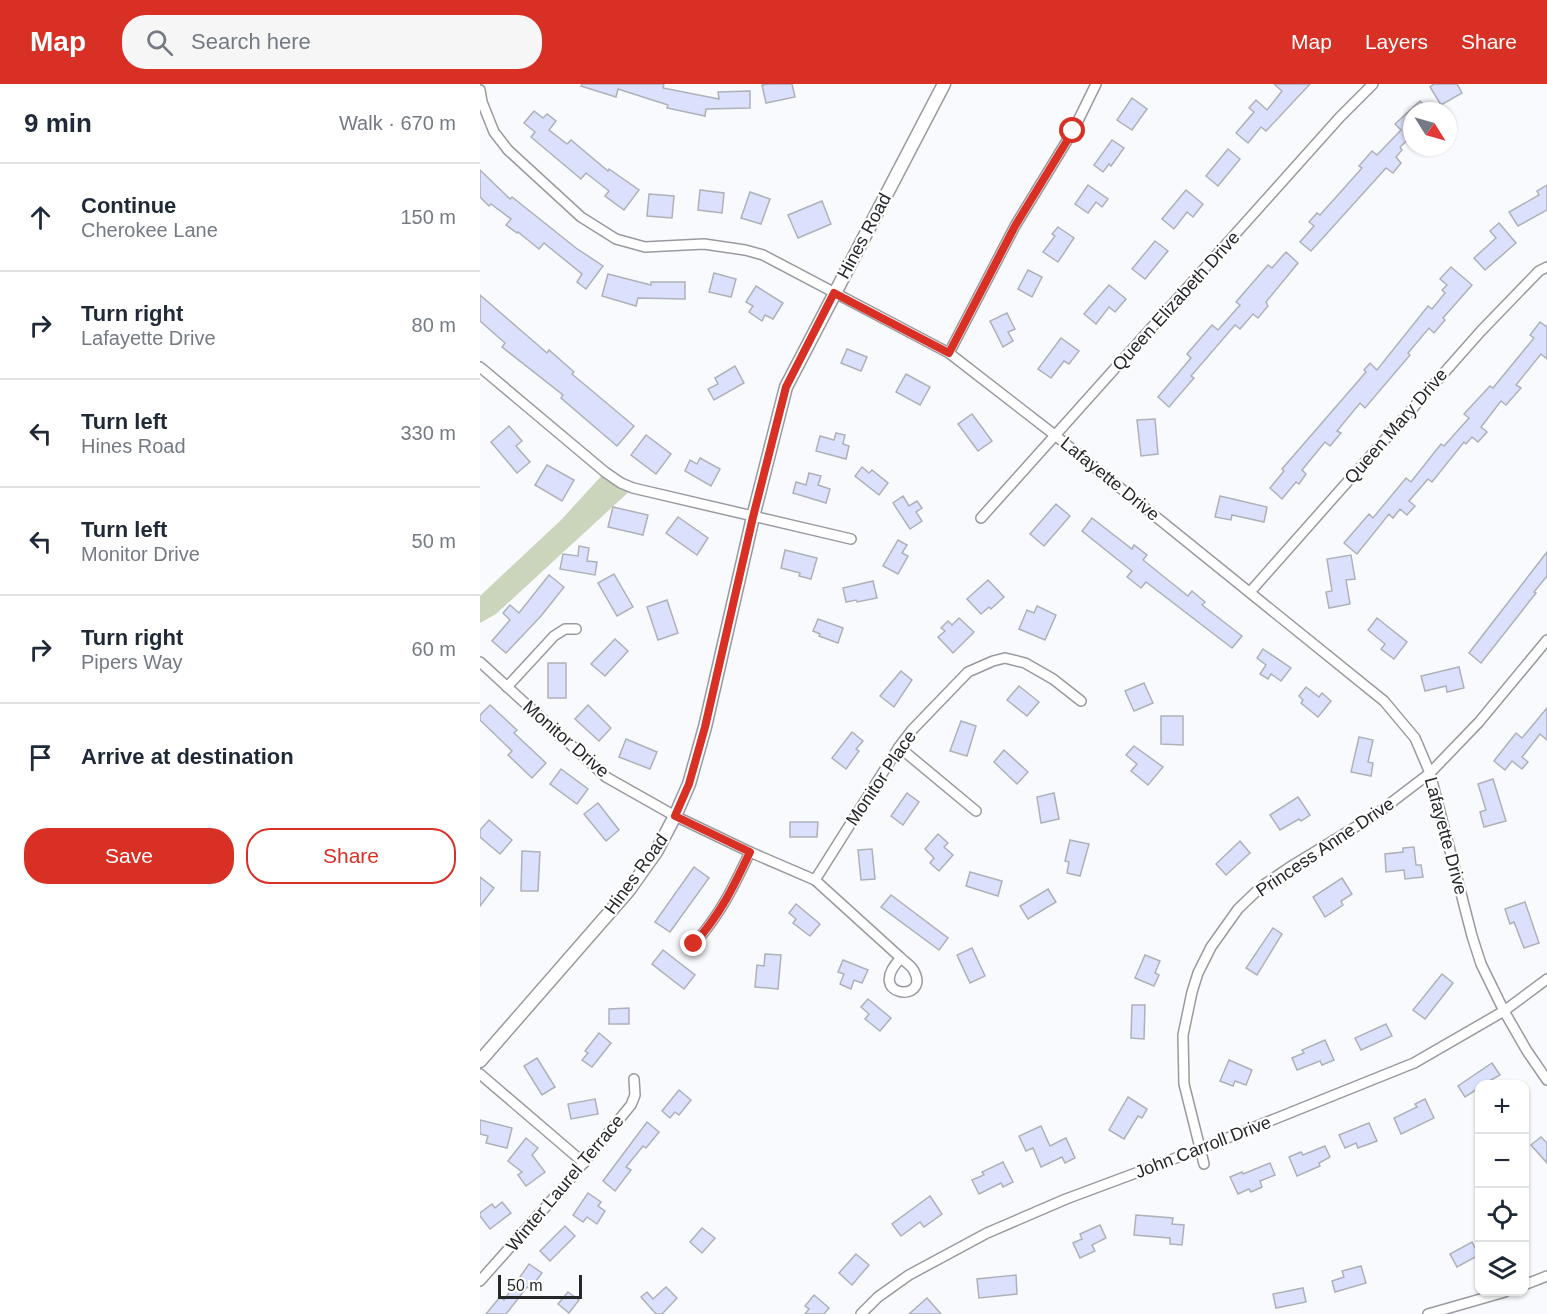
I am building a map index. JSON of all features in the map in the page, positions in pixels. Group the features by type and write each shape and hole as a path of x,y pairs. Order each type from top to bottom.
{"street":[{"name":"Hines Road","path":"480,1061 629,890 656,852 675,816 689,784 705,727 753,517 786,387 944,84"},
{"path":"949,353 1015,226 1073,131 1096,84"},
{"name":"Queen Elizabeth Drive","path":"981,518 1340,117 1373,84"},
{"name":"Lafayette Drive","path":"480,90 482,102 494,132 508,150 580,217 615,239 645,247 704,244 763,255 949,353 1056,436 1384,701 1415,738 1430,773 1472,936 1482,964 1504,1011 1547,1080"},
{"name":"Queen Mary Drive","path":"1250,592 1481,331 1539,271 1547,267"},
{"path":"480,367 621,483 633,488 851,539"},
{"path":"507,687 554,636 565,629 576,629"},
{"name":"Princess Anne Drive","path":"1204,1164 1184,1084 1183,1035 1198,973 1211,947 1238,909 1262,886 1375,815 1430,773 1479,722 1547,640"},
{"name":"Monitor Place","path":"815,880 899,747 912,730 969,672 1005,658 1024,663 1053,679 1081,701"},
{"name":"Monitor Drive","path":"480,662 606,777 675,816 815,880 901,958"},
{"path":"899,747 976,811"},
{"path":"694,944 715,920 732,892 750,852"},
{"name":"John Carroll Drive","path":"861,1314 878,1297 909,1275 987,1233 1066,1199 1200,1149 1414,1063 1504,1011 1547,980"},
{"path":"480,1074 584,1163"},
{"name":"Winter Laurel Terrace","path":"480,1281 584,1163 631,1105 636,1095 634,1079"},
{"path":"1529,1283 1547,1276"},
{"path":"1428,1314 1491,1296"}],"green space":[{"path":"605,472 633,488 496,614 480,623 480,596 561,520"}],"building":[{"path":"582,84 664,84 663,88 719,99 718,92 750,91 750,108 706,109 705,116 667,108 668,105 618,89 616,97 581,86"},
{"path":"792,84 795,97 766,103 762,85"},
{"path":"1274,84 1310,84 1266,131 1261,127 1248,143 1236,133 1254,112 1249,108 1256,100 1267,110 1282,91"},
{"path":"1434,84 1457,84 1462,93 1446,102 1439,102 1430,87"},
{"path":"1132,98 1147,109 1132,130 1117,120"},
{"path":"534,111 543,118 547,114 556,121 549,130 567,144 571,140 608,171 609,169 639,190 624,210 605,196 609,191 586,173 581,179 531,137 535,132 524,123"},
{"path":"1403,117 1403,144 1400,147 1402,150 1396,157 1401,163 1393,173 1386,168 1311,251 1300,242 1314,226 1309,222 1317,213 1320,215 1362,168 1359,166 1372,151 1377,155 1401,130 1395,124"},
{"path":"1112,140 1124,148 1111,166 1109,164 1103,172 1094,165"},
{"path":"1228,149 1240,159 1218,186 1206,176"},
{"path":"480,170 510,199 512,197 576,248 603,266 586,289 577,282 582,274 544,243 539,249 506,225 511,219 491,204 489,206 480,197"},
{"path":"1088,185 1108,199 1102,207 1096,202 1088,213 1075,204"},
{"path":"1547,185 1547,210 1518,226 1509,212 1539,195 1537,191"},
{"path":"700,190 724,193 722,213 698,210"},
{"path":"1186,190 1203,204 1193,217 1187,212 1174,229 1162,219"},
{"path":"750,192 770,199 761,224 741,218"},
{"path":"649,194 674,196 672,218 647,216"},
{"path":"822,201 831,224 798,238 788,215"},
{"path":"1499,223 1516,243 1485,270 1474,258 1496,238 1490,231"},
{"path":"1058,227 1074,238 1058,262 1043,252 1055,236 1052,234"},
{"path":"1155,241 1168,251 1145,279 1132,269"},
{"path":"1286,252 1298,263 1266,302 1268,306 1258,318 1253,314 1240,329 1235,325 1191,376 1194,378 1169,407 1158,397 1191,358 1187,354 1212,325 1218,330 1240,305 1236,302 1268,265 1272,268"},
{"path":"1451,267 1472,285 1443,318 1445,320 1434,333 1429,328 1408,353 1410,355 1365,408 1360,403 1337,431 1341,433 1330,446 1325,442 1302,470 1306,474 1299,484 1296,482 1282,499 1270,488 1284,471 1282,469 1366,372 1364,370 1370,363 1377,370 1428,306 1432,309 1445,293 1442,290 1447,285 1440,279"},
{"path":"1028,270 1042,277 1032,297 1018,289"},
{"path":"714,273 736,279 731,297 709,292"},
{"path":"608,274 651,285 651,282 685,282 685,299 638,298 636,306 602,296"},
{"path":"1109,285 1126,299 1115,312 1109,307 1096,324 1084,314"},
{"path":"756,286 783,303 773,319 765,315 762,321 749,312 753,306 746,302"},
{"path":"480,295 547,353 549,350 574,372 572,374 634,426 617,446 561,398 563,395 502,347 505,343 480,321"},
{"path":"1007,313 1015,329 1008,332 1013,341 1003,347 990,321"},
{"path":"1540,322 1547,327 1547,359 1541,354 1516,385 1521,388 1506,405 1501,401 1481,427 1487,432 1478,442 1472,437 1466,444 1464,442 1432,482 1428,479 1409,501 1415,506 1407,515 1400,509 1393,518 1389,514 1357,554 1344,543 1369,514 1373,518 1406,478 1411,482 1441,444 1444,446 1469,418 1464,414 1490,386 1493,388 1534,338 1530,335"},
{"path":"1061,338 1079,351 1069,364 1064,361 1051,378 1038,369"},
{"path":"847,349 867,357 861,371 841,363"},
{"path":"735,366 744,383 714,400 708,389 718,384 715,378"},
{"path":"906,374 930,387 920,405 896,392"},
{"path":"972,414 992,441 978,451 958,424"},
{"path":"1155,419 1158,454 1141,456 1137,420"},
{"path":"509,426 522,441 516,446 530,462 517,473 491,442"},
{"path":"836,433 845,435 843,444 849,446 846,459 816,451 820,436 834,440"},
{"path":"646,435 671,454 656,474 631,455"},
{"path":"700,458 720,469 711,486 685,471 690,460 697,464"},
{"path":"547,465 574,480 562,501 535,485"},
{"path":"862,467 869,473 872,470 888,483 879,495 855,476"},
{"path":"809,473 821,476 818,485 830,489 826,503 793,493 796,482 806,485"},
{"path":"903,496 909,506 917,501 922,508 916,512 922,521 910,529 893,503"},
{"path":"1220,496 1267,507 1264,522 1232,515 1231,520 1215,517"},
{"path":"1056,504 1070,516 1044,546 1030,534"},
{"path":"613,507 648,515 643,535 608,527"},
{"path":"678,517 708,538 697,555 666,533"},
{"path":"1092,518 1132,549 1134,545 1147,555 1143,560 1188,596 1192,591 1205,602 1202,605 1242,636 1232,648 1146,582 1141,588 1127,577 1132,571 1082,531"},
{"path":"898,540 907,545 902,553 908,556 898,574 883,566"},
{"path":"579,546 589,548 587,561 597,562 595,575 560,569 563,554 578,556"},
{"path":"785,550 817,558 811,579 799,576 800,573 781,568"},
{"path":"1547,552 1547,576 1481,663 1469,653"},
{"path":"1351,555 1355,579 1346,580 1350,604 1329,608 1326,592 1332,591 1327,559"},
{"path":"614,574 633,607 617,616 598,583"},
{"path":"549,575 564,587 541,616 506,653 492,641 510,620 503,613 510,605 519,613"},
{"path":"988,580 1004,597 991,609 989,607 981,614 967,599"},
{"path":"873,581 877,598 846,602 843,588"},
{"path":"667,600 678,633 658,640 647,607"},
{"path":"1037,606 1056,615 1045,640 1019,629 1027,610 1034,613"},
{"path":"959,618 974,632 953,653 938,637 945,631 941,628 948,621 952,625"},
{"path":"1377,618 1407,642 1394,659 1381,649 1385,644 1368,630"},
{"path":"818,619 843,628 838,643 819,636 820,634 813,631"},
{"path":"615,639 628,651 605,676 591,664"},
{"path":"1263,649 1291,668 1281,681 1271,674 1268,679 1260,674 1266,665 1257,658"},
{"path":"548,663 566,663 566,698 548,698"},
{"path":"1459,667 1464,688 1447,692 1446,686 1425,691 1421,676"},
{"path":"901,671 912,680 894,707 880,696"},
{"path":"1144,683 1153,703 1134,711 1125,691"},
{"path":"1019,686 1039,702 1027,716 1007,700"},
{"path":"1306,687 1319,697 1322,693 1331,701 1318,717 1301,703 1303,700 1299,696"},
{"path":"490,705 517,730 514,733 546,763 532,778 508,755 512,751 480,720 480,715"},
{"path":"588,705 611,728 599,741 575,719"},
{"path":"1547,708 1547,740 1540,734 1522,757 1528,762 1522,769 1512,761 1505,770 1494,761 1516,733 1522,738"},
{"path":"1161,716 1183,716 1183,745 1161,744"},
{"path":"961,721 976,726 967,756 950,751"},
{"path":"852,732 863,741 856,749 859,751 846,769 832,758"},
{"path":"1359,737 1373,740 1368,762 1373,763 1371,776 1351,772"},
{"path":"626,739 657,752 650,769 619,757"},
{"path":"1134,746 1163,767 1148,785 1131,771 1137,764 1126,755"},
{"path":"1004,750 1028,772 1017,784 994,762"},
{"path":"561,769 588,789 577,804 550,784"},
{"path":"1493,779 1506,821 1484,827 1480,812 1486,810 1478,784"},
{"path":"907,793 919,802 903,825 891,816"},
{"path":"1054,793 1059,819 1041,823 1037,797"},
{"path":"1298,797 1310,815 1280,830 1270,815"},
{"path":"598,803 619,830 606,841 584,814"},
{"path":"489,820 512,840 500,854 480,837 480,830"},
{"path":"790,822 818,822 817,837 790,837"},
{"path":"938,834 948,843 944,847 953,855 939,871 930,863 934,858 925,849"},
{"path":"1070,840 1089,844 1080,876 1067,873 1069,862 1065,861"},
{"path":"1240,841 1250,853 1226,875 1216,864"},
{"path":"1414,847 1416,865 1421,865 1423,877 1405,879 1404,870 1386,872 1385,854 1403,852 1403,848"},
{"path":"872,849 875,879 861,880 858,850"},
{"path":"522,851 540,852 538,891 521,891"},
{"path":"694,867 709,878 670,932 655,922"},
{"path":"970,872 1002,881 998,896 966,886"},
{"path":"480,877 494,888 480,906"},
{"path":"1342,878 1352,894 1341,901 1343,905 1325,917 1313,897"},
{"path":"1048,889 1056,902 1028,919 1020,906"},
{"path":"891,895 948,938 939,950 881,907"},
{"path":"1525,902 1539,943 1524,948 1514,922 1510,924 1505,909"},
{"path":"796,904 820,924 810,936 793,923 796,919 789,913"},
{"path":"1273,928 1282,934 1257,975 1246,968"},
{"path":"972,948 985,976 970,983 957,955"},
{"path":"663,950 695,975 684,989 652,964"},
{"path":"765,954 781,955 778,989 755,987 757,965 764,966"},
{"path":"1145,955 1160,961 1155,973 1159,975 1154,986 1135,978"},
{"path":"843,960 868,970 862,983 854,980 851,989 840,984 844,974 838,972"},
{"path":"1442,974 1453,983 1425,1019 1413,1010"},
{"path":"868,999 891,1018 880,1031 865,1019 869,1014 861,1007"},
{"path":"1132,1005 1145,1005 1144,1039 1131,1038"},
{"path":"629,1008 629,1024 609,1024 609,1009"},
{"path":"1386,1024 1392,1036 1361,1050 1355,1038"},
{"path":"599,1033 611,1043 592,1067 582,1060 588,1053 585,1051"},
{"path":"1325,1040 1334,1060 1322,1065 1320,1061 1297,1070 1292,1058 1304,1053 1302,1050"},
{"path":"537,1058 555,1087 542,1095 524,1066"},
{"path":"1229,1060 1252,1070 1246,1085 1235,1081 1233,1086 1220,1081"},
{"path":"1492,1063 1500,1075 1491,1080 1475,1080 1475,1091 1465,1097 1458,1086"},
{"path":"679,1090 691,1100 679,1115 675,1112 670,1118 662,1111"},
{"path":"1128,1097 1147,1109 1142,1118 1138,1116 1124,1139 1109,1130"},
{"path":"595,1099 598,1114 571,1119 568,1104"},
{"path":"1425,1099 1434,1118 1401,1134 1394,1118 1417,1107 1415,1104"},
{"path":"480,1120 512,1128 507,1148 486,1143 488,1136 480,1134"},
{"path":"647,1122 659,1132 646,1148 643,1146 626,1167 631,1170 615,1191 603,1181"},
{"path":"1369,1123 1377,1141 1358,1148 1356,1143 1345,1148 1339,1135"},
{"path":"1041,1126 1050,1146 1066,1138 1075,1158 1065,1163 1062,1157 1041,1167 1033,1148 1026,1151 1019,1136"},
{"path":"1541,1137 1547,1143 1547,1163 1531,1145"},
{"path":"526,1138 538,1148 532,1155 545,1172 526,1186 518,1175 522,1172 508,1161"},
{"path":"1325,1146 1330,1157 1319,1163 1320,1166 1297,1176 1289,1157 1301,1152 1303,1155"},
{"path":"1003,1162 1013,1182 1003,1187 1001,1183 979,1194 972,1180 984,1175 982,1172"},
{"path":"1270,1163 1275,1175 1260,1181 1262,1187 1238,1194 1230,1177"},
{"path":"588,1193 601,1202 598,1206 605,1211 597,1224 587,1217 583,1222 573,1215"},
{"path":"930,1196 942,1214 924,1227 920,1222 901,1236 892,1224"},
{"path":"502,1202 511,1213 490,1229 480,1213 492,1204 495,1208"},
{"path":"1136,1215 1173,1218 1172,1224 1184,1225 1182,1245 1170,1244 1170,1238 1134,1235"},
{"path":"1100,1225 1106,1238 1092,1245 1095,1251 1080,1258 1073,1243 1082,1239 1080,1234"},
{"path":"565,1226 575,1236 550,1261 540,1251"},
{"path":"702,1228 715,1238 702,1253 690,1242"},
{"path":"1472,1242 1475,1248 1475,1257 1457,1267 1450,1254"},
{"path":"856,1254 869,1265 852,1285 839,1273"},
{"path":"529,1264 542,1273 530,1289 527,1287 506,1314 486,1314 500,1297 504,1300"},
{"path":"1361,1266 1366,1283 1335,1292 1332,1281 1344,1277 1342,1271"},
{"path":"1016,1275 1017,1294 979,1298 977,1279"},
{"path":"666,1287 677,1298 662,1314 656,1314 641,1297 647,1292 653,1299"},
{"path":"1303,1288 1306,1302 1276,1308 1273,1294"},
{"path":"568,1292 579,1300 569,1313 558,1304"},
{"path":"814,1295 829,1308 824,1314 805,1314 809,1309 805,1306"},
{"path":"927,1298 941,1314 909,1314"}],"route":[{"path":"694,944 715,920 732,892 750,852 675,816 689,784 705,727 753,517 786,387 834,293 949,353 1015,226 1073,131"}]}
